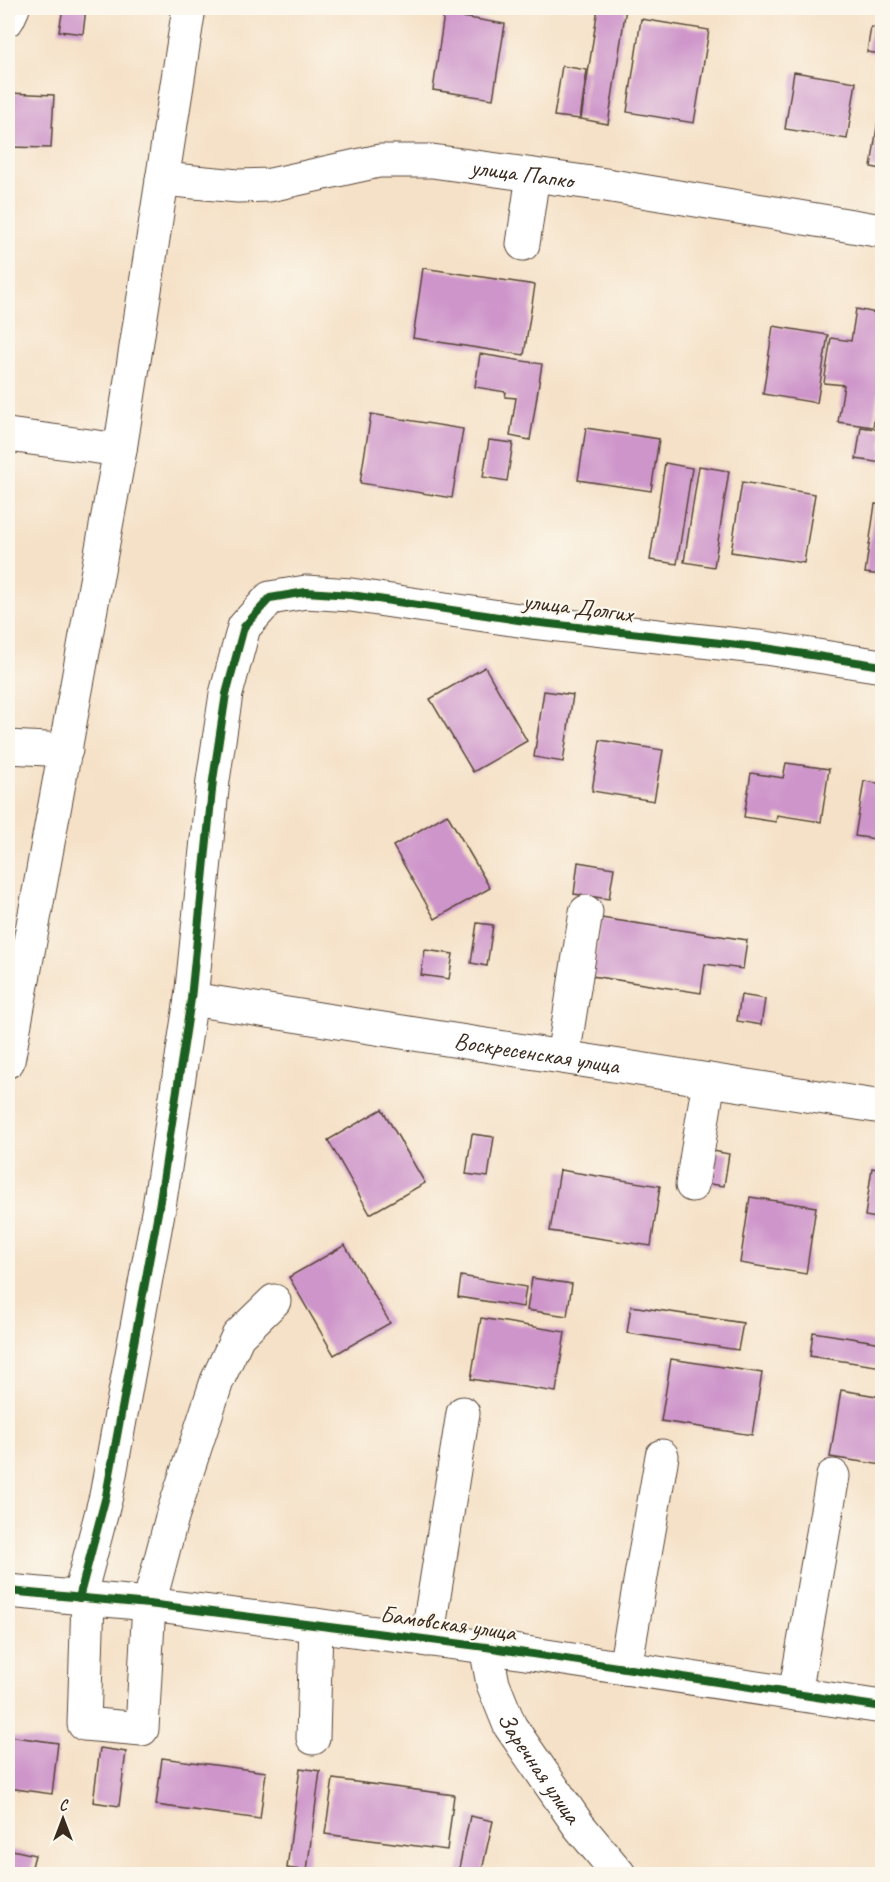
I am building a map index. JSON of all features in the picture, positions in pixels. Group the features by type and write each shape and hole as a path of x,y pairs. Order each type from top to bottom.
{"street":[{"path":"8,19 13,8"},
{"path":"8,1061 120,450 189,8"},
{"name":"улица Папко","path":"162,179 238,186 270,185 379,161 432,161 606,184 882,231"},
{"path":"523,244 533,175"},
{"path":"8,435 120,450"},
{"name":"улица Долгих","path":"191,999 213,780 226,694 244,627 270,598 306,592 351,595 532,622 765,648 882,666"},
{"path":"8,747 66,750"},
{"path":"563,1057 586,912"},
{"path":"191,999 159,1207 106,1496 84,1599 84,1724 142,1729 149,1604 172,1517 217,1381 238,1336 273,1300"},
{"name":"Воскресенская улица","path":"191,999 882,1107"},
{"path":"693,1185 709,1080"},
{"path":"427,1640 463,1413"},
{"path":"624,1668 662,1456"},
{"path":"795,1694 833,1476"},
{"name":"Бамовская улица","path":"8,1591 149,1604 486,1647 882,1707"},
{"path":"313,1738 316,1625"},
{"name":"Заречная улица","path":"486,1647 493,1684 510,1726 579,1826 619,1875"}],"building":[{"path":"63,8 86,8 83,34 59,31"},
{"path":"598,8 626,8 608,124 581,119"},
{"path":"444,14 505,24 493,99 433,90"},
{"path":"641,19 709,30 694,123 627,112"},
{"path":"871,27 882,29 882,54 867,52"},
{"path":"562,66 587,70 580,119 554,116"},
{"path":"794,72 856,82 847,139 785,129"},
{"path":"8,93 54,95 51,148 8,147"},
{"path":"882,100 882,169 871,167"},
{"path":"8,221 14,222 9,265 8,265"},
{"path":"423,268 535,285 524,355 413,338"},
{"path":"856,309 882,314 882,367 873,427 838,422 844,385 824,383 831,338 851,341"},
{"path":"773,326 828,335 817,403 763,394"},
{"path":"480,354 542,364 530,440 510,436 516,398 505,397 506,392 475,387"},
{"path":"371,414 463,429 452,498 360,483"},
{"path":"861,427 882,430 882,463 856,459"},
{"path":"586,428 659,439 651,491 578,480"},
{"path":"489,440 513,443 507,481 483,477"},
{"path":"665,463 692,468 677,564 650,560"},
{"path":"699,466 729,471 714,567 684,562"},
{"path":"742,482 815,494 804,563 731,552"},
{"path":"875,504 882,505 882,575 865,573"},
{"path":"485,667 527,741 473,772 430,699"},
{"path":"544,691 573,695 563,762 534,757"},
{"path":"600,740 663,750 654,801 592,791"},
{"path":"786,763 829,769 821,822 777,815 776,822 744,817 751,773 783,778"},
{"path":"864,781 882,784 882,840 855,836"},
{"path":"447,814 490,888 435,919 393,846"},
{"path":"578,862 614,868 609,899 574,894"},
{"path":"601,918 747,940 743,969 705,964 701,993 592,976"},
{"path":"477,923 493,925 487,966 471,963"},
{"path":"425,950 453,954 449,979 421,975"},
{"path":"741,995 765,999 761,1025 737,1021"},
{"path":"382,1109 425,1183 370,1214 328,1140"},
{"path":"472,1134 494,1137 488,1177 466,1174"},
{"path":"708,1150 729,1154 724,1186 703,1183"},
{"path":"872,1168 882,1170 882,1219 865,1216"},
{"path":"560,1170 660,1186 651,1246 550,1231"},
{"path":"750,1197 816,1207 806,1274 740,1263"},
{"path":"345,1245 390,1323 334,1355 289,1277"},
{"path":"461,1276 526,1287 523,1307 458,1297"},
{"path":"532,1278 572,1284 567,1316 527,1310"},
{"path":"631,1306 743,1323 738,1350 627,1333"},
{"path":"481,1318 565,1332 556,1392 471,1379"},
{"path":"813,1332 882,1343 882,1367 810,1356"},
{"path":"671,1359 762,1373 752,1435 661,1421"},
{"path":"841,1390 882,1397 882,1465 830,1457"},
{"path":"8,1736 58,1743 52,1794 8,1788"},
{"path":"100,1748 126,1752 119,1806 93,1802"},
{"path":"162,1758 266,1772 260,1819 156,1805"},
{"path":"300,1768 320,1771 307,1871 287,1868"},
{"path":"333,1779 454,1795 447,1850 325,1834"},
{"path":"470,1816 493,1821 481,1874 458,1873"},
{"path":"8,1849 35,1855 30,1874 8,1874"}],"cycle path":[{"path":"79,1598 106,1496 159,1207 191,999 213,780 226,694 244,627 270,598 306,592 351,595 532,622 765,648 882,666"},
{"path":"8,1591 149,1604 486,1647 882,1707"}]}
